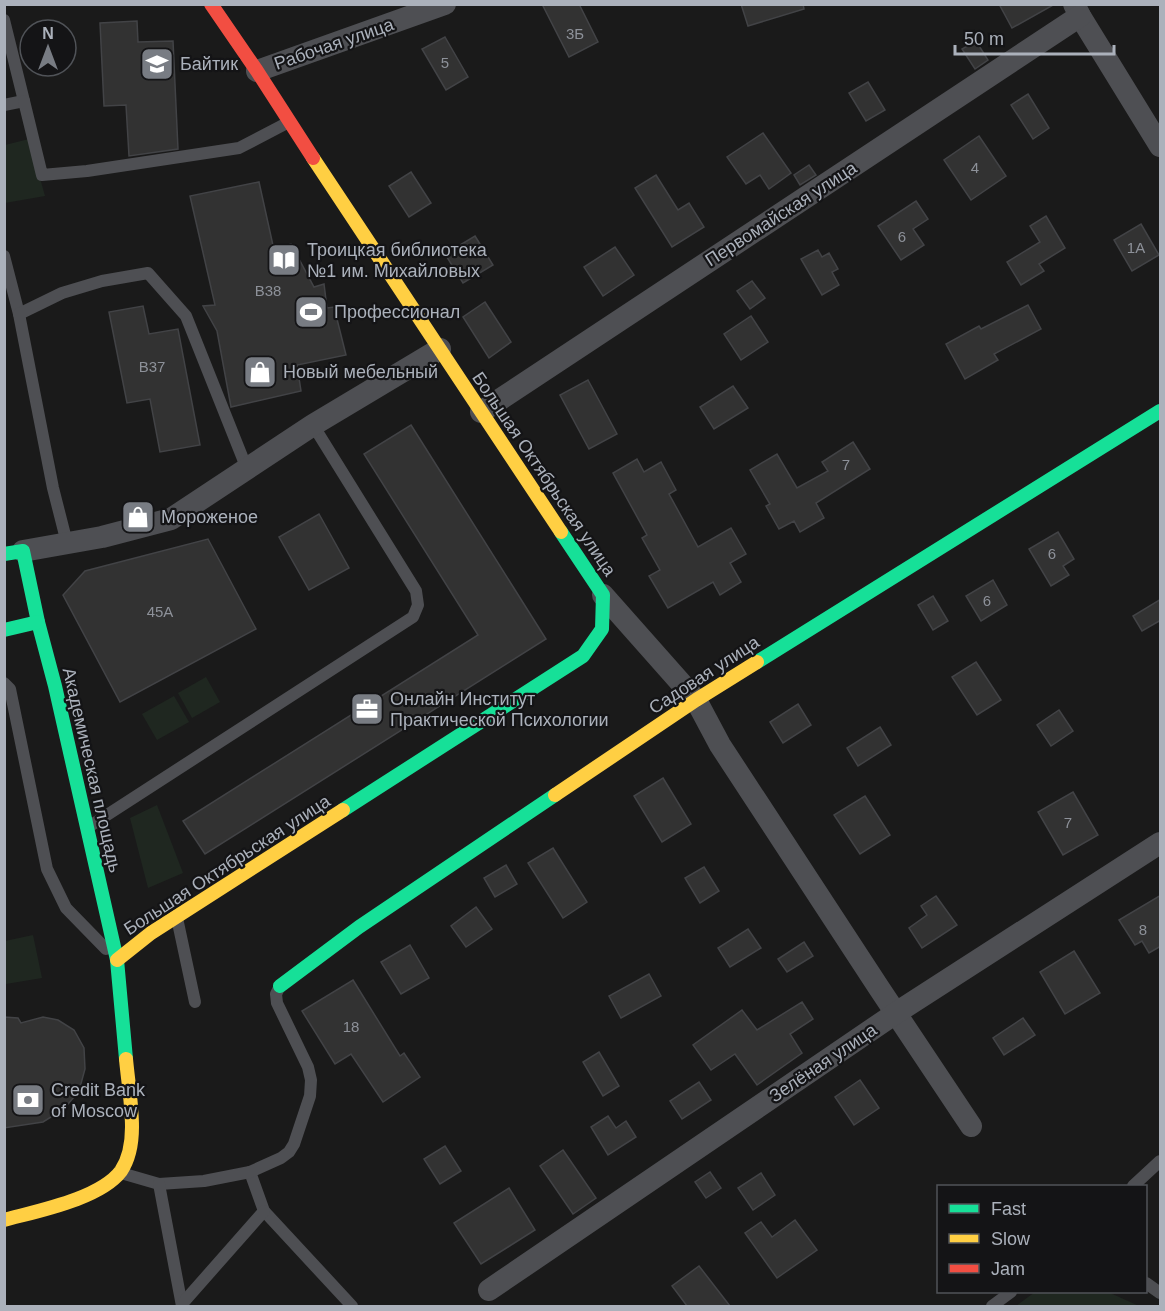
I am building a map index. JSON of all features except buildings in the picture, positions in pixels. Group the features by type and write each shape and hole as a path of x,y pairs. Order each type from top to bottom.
{"main road":[{"name":"Большая Октябрьская улица","path":"117,960 151,933 583,656 602,629 603,595 211,4"},
{"name":"Садовая улица","path":"279,986 358,927 696,700 1161,411"},
{"name":"Академическая площадь","path":"14,552 39,622 117,960 132,1127 130,1153 120,1172"},
{"path":"4,630 39,622"},
{"path":"4,1220 79,1198 105,1187 120,1172"}],"street":[{"name":"Рабочая улица","path":"257,71 445,4"},
{"path":"1077,10 1161,146"},
{"name":"Первомайская улица","path":"481,412 1077,10"},
{"path":"14,552 102,537 171,519 313,425 440,349"},
{"path":"603,595 696,700 720,745 971,1126"},
{"name":"Зелёная улица","path":"489,1290 896,1013 1161,843"}],"lane":[{"path":"4,20 42,176 239,148 289,122"},
{"path":"4,105 24,101"},
{"path":"4,256 19,314 53,488 67,543"},
{"path":"19,314 62,293 102,281 148,273 186,316 247,469"},
{"path":"86,828 413,617 418,605 416,591 313,425"},
{"path":"4,683 10,689 47,869 66,908 117,960"},
{"path":"177,917 195,1002"},
{"path":"120,1172 159,1184 204,1181 250,1172 289,1152 294,1144 310,1096 311,1080 308,1067 277,1003 276,994 279,986"},
{"path":"1134,1185 1161,1161"},
{"path":"250,1172 264,1211 352,1306"},
{"path":"159,1184 182,1305"},
{"path":"182,1305 264,1211"},
{"path":"1147,1284 1161,1293"},
{"path":"992,1306 1010,1293"}],"shaded area":[{"path":"29,139 45,196 5,203 5,145"},
{"path":"206,677 220,702 192,718 178,693"},
{"path":"174,696 189,722 157,740 142,714"},
{"path":"157,805 183,873 148,888 130,818"},
{"path":"33,935 42,978 6,984 5,941"},
{"path":"1034,1293 1110,1293 1139,1306 1016,1306"}],"traffic: fast":[{"path":"757,662 1160,411"},
{"path":"343,810 583,656 602,629 603,595 561,532"},
{"path":"4,554 23,551 117,960 126,1059"},
{"path":"4,630 38,622"},
{"path":"280,986 359,927 555,795"}],"traffic: slow":[{"path":"313,158 561,532"},
{"path":"555,795 696,700 757,662"},
{"path":"117,960 151,933 343,810"},
{"path":"4,1220 67,1203 98,1189 121,1171 128,1156 132,1133 126,1059"}],"traffic: jam":[{"path":"211,4 313,158"}],"place":[{"name":"Байтик","path":"157,64"},
{"name":"Троицкая библиотека №1 им. Михайловых","path":"284,260"},
{"name":"Профессионал","path":"311,312"},
{"name":"Новый мебельный","path":"260,372"},
{"name":"Мороженое","path":"138,517"},
{"name":"Онлайн Институт Практической Психологии","path":"367,709"},
{"name":"Credit Bank of Moscow","path":"28,1100"}]}
